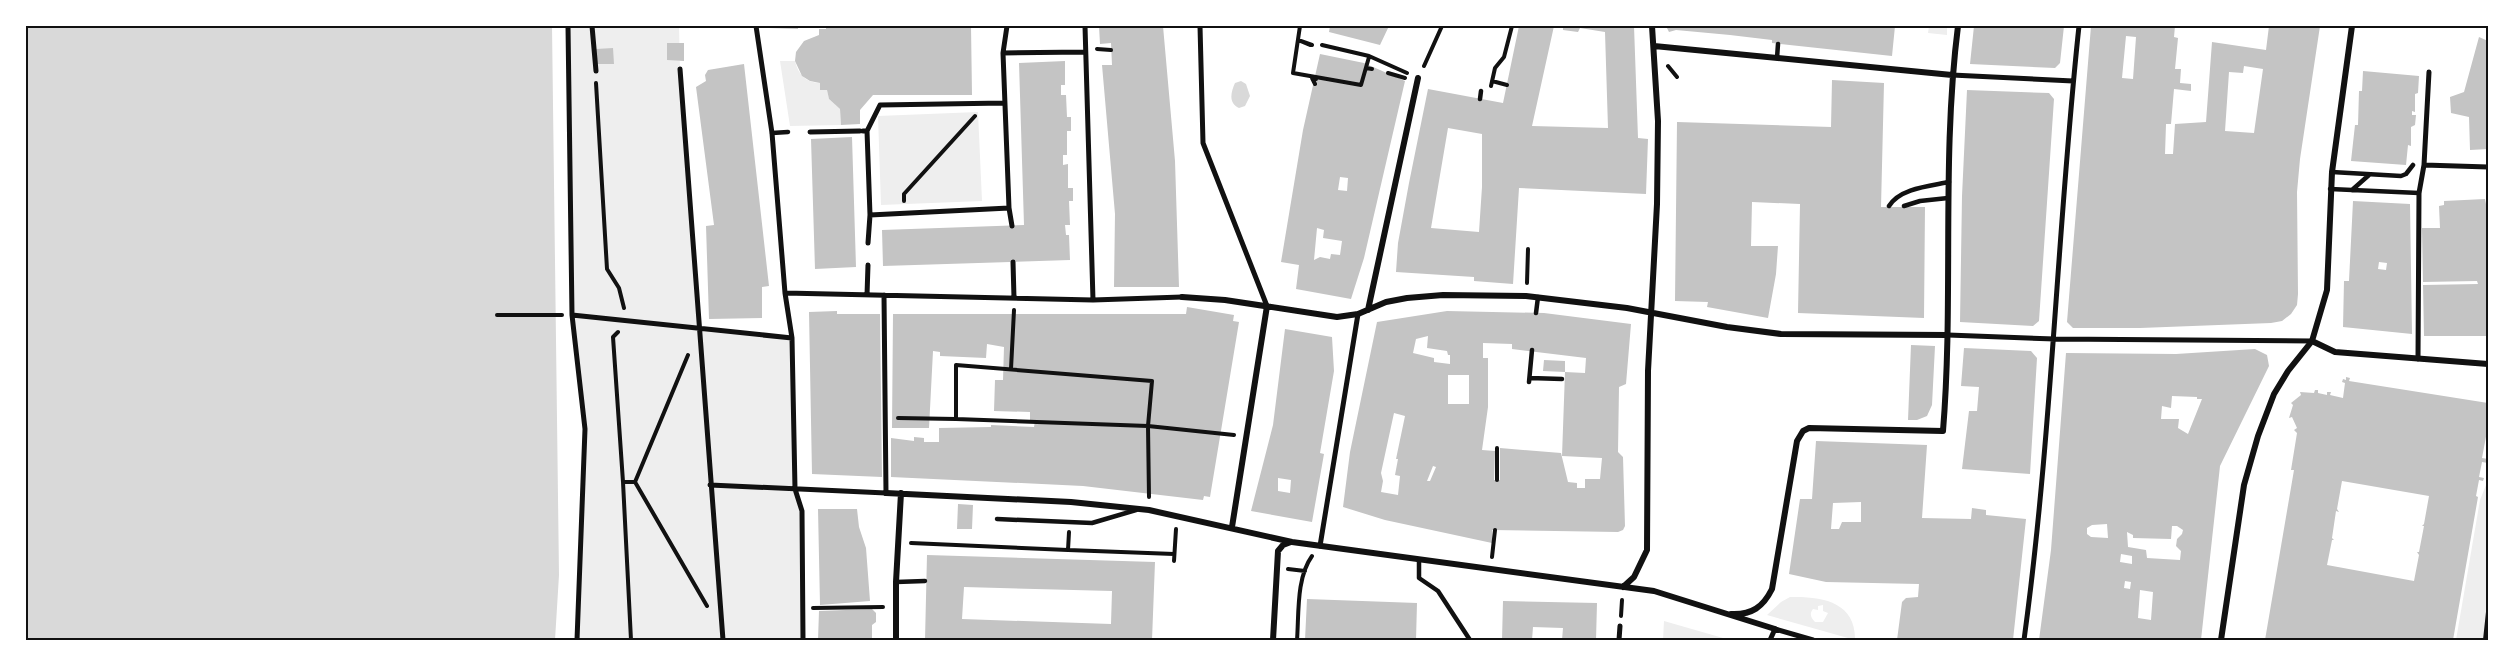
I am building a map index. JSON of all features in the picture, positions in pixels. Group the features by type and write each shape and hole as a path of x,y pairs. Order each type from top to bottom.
{"street":[{"path":"568,26 572,315 585,429 577,640"},
{"path":"592,26 596,71"},
{"path":"756,26 772,133 785,292 792,338 795,489 802,511 803,640"},
{"path":"1007,26 1003,53 1004,103 1009,208 1012,226"},
{"path":"1084,26 1092,300"},
{"path":"1200,26 1203,143 1267,306 1232,527"},
{"path":"1623,588 1634,578 1647,550 1648,371 1653,313 1658,133 1652,26"},
{"path":"1722,613 1743,614 1755,611 1762,605 1772,589 1797,441 1803,431 1809,428 1943,431 1948,335 1948,198 1952,75 1958,26"},
{"path":"2024,640 2055,339 2079,26"},
{"path":"2221,640 2244,485 2258,435 2274,394 2288,371 2312,341 2327,290 2330,189 2352,26"},
{"path":"1654,46 1952,75 2073,81"},
{"path":"1003,53 1085,52"},
{"path":"680,69 723,640"},
{"path":"2418,359 2419,193 2424,165 2429,72"},
{"path":"1368,310 1418,78"},
{"path":"868,243 867,230 870,215 863,131 880,105 1004,103"},
{"path":"810,132 863,131"},
{"path":"2424,165 2488,167"},
{"path":"870,215 1009,208"},
{"path":"1013,262 1014,298"},
{"path":"867,295 868,265"},
{"path":"785,292 1092,300 1182,297 1267,306 1337,317 1358,314 1386,302 1430,295 1538,297 1627,308 1781,334 2312,341 2336,352 2488,364"},
{"path":"884,295 886,493"},
{"path":"1320,546 1358,314"},
{"path":"572,315 698,330 792,338"},
{"path":"710,485 1071,502 1138,509 1177,515 1292,542 1654,591 1813,640"},
{"path":"896,640 896,582 901,493"},
{"path":"1273,640 1278,551 1283,545 1292,542"},
{"path":"1619,640 1620,626"},
{"path":"1770,640 1775,629"}],"lane":[{"path":"1777,58 1778,44"},
{"path":"1480,99 1481,91"},
{"path":"772,133 788,132"},
{"path":"2332,172 2401,176 2406,174 2413,165"},
{"path":"2352,190 2369,175"},
{"path":"1889,206 1893,199 1903,193 1949,182"},
{"path":"2330,189 2419,193"},
{"path":"1904,206 1920,201 1948,198"},
{"path":"1536,313 1538,297"},
{"path":"1533,350 1530,380 1563,379"},
{"path":"997,519 1092,523 1138,509"},
{"path":"1419,560 1419,578 1438,591 1470,640"},
{"path":"896,582 924,581"}],"path":[{"path":"1300,26 1293,73 1360,85 1369,56"},
{"path":"1322,45 1369,56 1418,78 1442,26"},
{"path":"1489,93 1495,68 1504,57 1512,26"},
{"path":"1298,40 1311,45"},
{"path":"1366,68 1372,69"},
{"path":"596,78 607,269 619,288 628,322 613,337 631,640"},
{"path":"1315,84 1312,78 1317,79"},
{"path":"1492,81 1507,85"},
{"path":"904,194 985,104"},
{"path":"1527,283 1528,249"},
{"path":"1011,369 1014,298"},
{"path":"497,315 572,315"},
{"path":"635,482 698,330"},
{"path":"956,419 956,365 1152,381 1148,426 1149,494"},
{"path":"885,418 1148,426 1220,434"},
{"path":"1497,448 1497,480"},
{"path":"623,482 635,482"},
{"path":"635,482 722,632"},
{"path":"1174,561 1177,515"},
{"path":"1068,550 1070,521"},
{"path":"1491,570 1495,530"},
{"path":"898,542 1174,554"},
{"path":"1297,640 1305,571 1309,560 1320,546"},
{"path":"804,608 896,607"},
{"path":"2485,640 2488,612"}],"shaded area":[{"path":"26,26 552,26 559,575 555,640 26,640"},
{"path":"568,26 679,26 698,329 792,338 795,489 802,511 803,640 577,640 585,429 572,315"},
{"path":"1929,26 1947,26 1947,35 1928,33"},
{"path":"780,61 795,61 803,77 820,83 820,90 827,90 829,99 840,109 841,125 790,126"},
{"path":"1241,81 1246,84 1250,96 1245,106 1239,108 1233,103 1232,94 1235,83"},
{"path":"978,112 982,201 881,205 878,116"},
{"path":"2488,480 2488,640 2456,640 2480,500"},
{"path":"1790,597 1802,597 1825,600 1835,604 1850,617 1855,640 1767,615","holes":["1823,605 1823,611 1828,613 1823,622 1815,622 1811,616 1813,609 1818,610 1818,606"]},
{"path":"1664,621 1730,640 1663,640"}],"building":[{"path":"769,26 798,26 798,29 769,28"},
{"path":"826,26 971,26 972,95 873,95 860,110 860,124 841,125 840,109 829,99 827,90 820,90 820,83 802,76 795,61 796,52 804,41 819,35 819,29 826,29"},
{"path":"1099,26 1163,26 1175,161 1179,287 1114,287 1115,214 1102,65 1112,65 1111,43 1100,44"},
{"path":"1330,26 1389,26 1380,45 1329,32"},
{"path":"1519,26 1554,26 1532,126 1608,128 1605,32 1580,28 1578,32 1563,30 1563,26 1634,26 1638,138 1648,139 1646,194 1519,188 1513,284 1474,281 1474,277 1396,272 1398,243 1428,89 1503,103","holes":["1448,128 1482,134 1479,232 1431,228"]},
{"path":"1666,26 1895,26 1892,56 1772,43 1772,40 1730,35 1676,30 1669,32"},
{"path":"1974,26 2064,26 2060,63 2055,68 1970,64"},
{"path":"2091,26 2175,26 2174,37 2178,38 2175,69 2181,69 2180,83 2191,84 2191,91 2174,89 2171,124 2166,124 2165,154 2173,154 2175,124 2206,122 2212,42 2266,50 2269,26 2320,26 2300,159 2297,192 2298,294 2297,305 2291,314 2282,321 2271,323 2140,328 2073,328 2067,322","holes":["2126,36 2136,37 2133,79 2122,78","2244,66 2263,69 2254,133 2225,131 2229,72 2243,73"]},
{"path":"2479,37 2488,41 2488,149 2470,150 2469,117 2451,113 2450,97 2464,92"},
{"path":"667,43 684,43 684,61 667,60"},
{"path":"613,48 614,64 597,64 596,49"},
{"path":"1320,54 1364,63 1405,81 1364,258 1351,299 1296,289 1299,265 1281,262 1303,130","holes":["1340,177 1348,178 1347,191 1338,190","1317,228 1324,230 1323,238 1342,241 1340,255 1331,254 1330,259 1320,257 1314,260"]},
{"path":"1065,61 1065,85 1061,85 1061,95 1066,95 1067,117 1071,117 1071,131 1067,131 1067,155 1063,155 1063,165 1068,164 1068,188 1073,188 1073,201 1069,201 1070,225 1065,225 1066,235 1069,235 1070,260 883,266 882,230 1024,225 1019,63"},
{"path":"744,64 769,286 762,287 762,318 709,319 706,226 714,225 696,87 706,81 705,75 708,70"},
{"path":"2363,71 2419,76 2418,93 2415,94 2415,112 2412,111 2412,115 2416,115 2415,125 2411,127 2411,146 2408,145 2406,165 2351,161 2355,125 2358,125 2359,91 2362,91"},
{"path":"1832,80 1884,83 1881,207 1925,207 1924,318 1798,313 1800,204 1752,202 1751,246 1778,246 1776,274 1768,318 1707,307 1708,302 1675,301 1677,122 1831,127"},
{"path":"1967,90 2049,93 2054,99 2039,321 2033,326 1960,322 1962,196"},
{"path":"852,137 856,267 815,269 811,139"},
{"path":"2485,199 2486,204 2488,203 2488,336 2424,336 2423,285 2478,284 2477,281 2423,282 2422,228 2440,228 2439,206 2444,205 2444,201"},
{"path":"2353,201 2410,204 2412,334 2343,327 2344,281 2349,281","holes":["2379,262 2387,263 2386,270 2378,269"]},
{"path":"1187,307 1234,315 1233,321 1239,322 1210,497 1204,496 1203,500 1083,486 891,477 891,438 914,441 914,437 924,438 924,442 939,442 939,428 991,427 991,425 1034,427 1035,421 1030,421 1030,412 994,411 995,380 1003,380 1004,347 987,344 986,358 940,356 940,352 933,351 929,428 892,428 893,314 1186,314"},
{"path":"837,311 837,314 880,314 882,477 812,474 809,312"},
{"path":"1447,311 1544,313 1631,324 1626,384 1619,387 1618,452 1623,457 1625,526 1623,530 1618,532 1492,530 1492,543 1385,520 1343,507 1350,452 1377,322","holes":["1428,336 1427,348 1447,351 1450,355 1450,364 1434,362 1434,358 1413,353 1416,339","1483,343 1512,344 1512,349 1586,358 1585,373 1565,372 1562,456 1602,458 1600,479 1585,479 1585,488 1577,488 1577,483 1568,482 1561,453 1500,448 1500,480 1494,480 1495,451 1482,450 1488,407 1488,358 1483,358","1448,375 1469,375 1469,404 1448,404","1394,413 1405,416 1396,459 1398,459 1395,475 1400,476 1398,495 1381,492 1383,481 1381,473","1433,466 1436,467 1430,481 1427,481"]},
{"path":"1285,329 1332,337 1334,371 1320,453 1324,454 1312,522 1251,511 1273,425","holes":["1278,478 1291,480 1290,493 1278,491"]},
{"path":"1911,345 1935,346 1932,405 1927,416 1917,420 1908,420"},
{"path":"1964,348 2031,351 2037,358 2030,474 1962,469 1969,411 1977,411 1979,387 1961,386"},
{"path":"2255,349 2267,355 2269,366 2220,466 2201,640 2039,640 2051,550 2066,353 2176,354","holes":["2172,396 2202,399 2188,434 2178,428 2179,419 2161,419 2162,406 2171,408","2107,524 2108,538 2091,537 2087,534 2087,528 2092,525","2172,526 2177,526 2183,530 2177,539 2176,546 2181,551 2180,560 2147,558 2146,550 2128,547 2127,532 2133,535 2133,538 2171,539","2121,554 2132,556 2132,564 2120,562","2125,581 2131,582 2130,589 2124,588","2140,590 2153,592 2151,620 2138,618"]},
{"path":"1544,360 1565,361 1565,372 1543,371"},
{"path":"2346,377 2350,378 2349,381 2488,403 2488,426 2482,458 2488,459 2488,463 2482,462 2479,477 2484,478 2483,481 2479,480 2453,640 2265,640 2294,470 2291,470 2297,433 2294,430 2297,428 2292,417 2289,418 2293,405 2291,403 2301,395 2300,392 2314,393 2315,390 2327,395 2327,392 2331,392 2330,395 2343,398 2345,383 2342,382 2343,379 2346,380","holes":["2342,481 2429,496 2419,552 2417,552 2419,555 2414,581 2327,565 2332,540 2334,540 2332,538 2336,511 2339,512 2337,509"]},
{"path":"1816,441 1927,445 1922,518 1971,519 1972,508 1986,510 1986,515 2026,519 2013,640 1897,640 1902,602 1906,598 1918,597 1919,584 1826,582 1789,574 1800,499 1812,499","holes":["1861,502 1861,522 1842,522 1839,529 1831,529 1833,503"]},
{"path":"958,504 973,505 972,529 957,529"},
{"path":"818,509 857,509 859,527 866,548 870,601 820,605"},
{"path":"927,555 1155,562 1152,640 925,640","holes":["964,587 1112,591 1111,624 962,619"]},
{"path":"1307,599 1417,603 1416,640 1305,640"},
{"path":"1503,601 1597,603 1596,640 1562,640 1563,628 1533,627 1532,640 1502,640"},
{"path":"872,609 876,613 876,622 872,625 872,640 818,640 819,611"}]}
